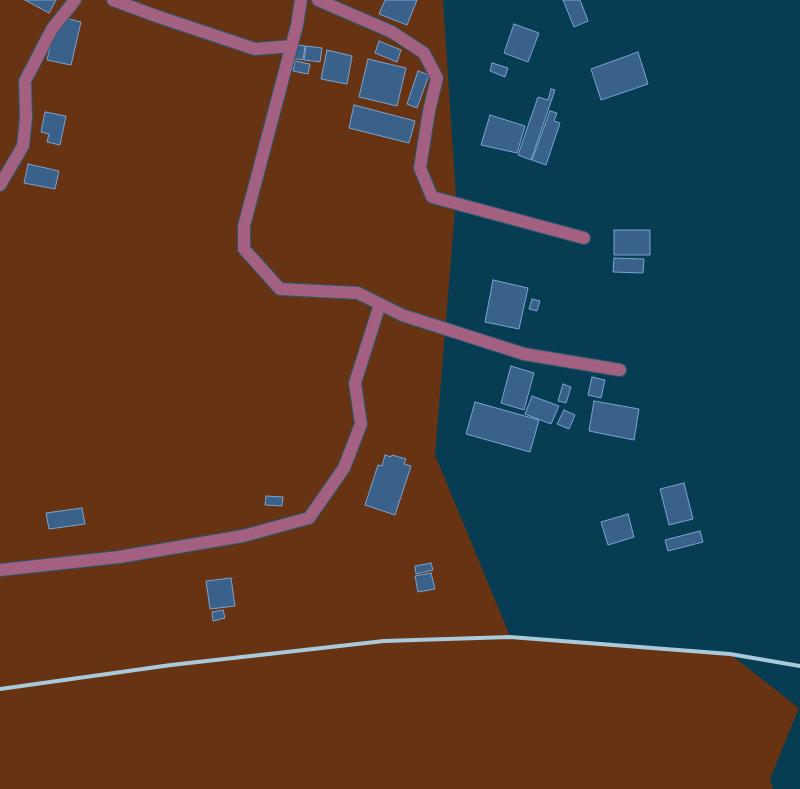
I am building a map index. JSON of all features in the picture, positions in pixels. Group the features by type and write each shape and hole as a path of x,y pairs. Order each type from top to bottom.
{"street":[{"path":"0,185 23,146 26,118 25,81 52,29 75,0"},
{"path":"113,0 158,18 255,48 292,46"},
{"path":"301,0 292,46 244,226 244,249 280,289 358,292 402,315 524,354 620,370"},
{"path":"318,0 392,32 424,53 437,78 429,111 420,168 432,198 584,238"},
{"path":"0,570 119,557 243,536 309,518 344,468 361,424 355,383 380,304"}],"shaded area":[{"path":"0,0 443,0 456,197 435,455 510,636 730,654 799,708 770,779 773,789 0,789"}],"building":[{"path":"25,0 56,0 49,13"},
{"path":"385,0 417,0 407,25 379,14"},
{"path":"563,0 580,0 588,21 574,27"},
{"path":"57,16 81,22 71,65 47,60"},
{"path":"514,24 539,33 528,62 504,53"},
{"path":"379,41 401,50 397,62 375,53"},
{"path":"294,44 305,46 303,60 292,58"},
{"path":"306,46 322,48 320,62 304,60"},
{"path":"327,50 352,56 347,84 321,79"},
{"path":"638,52 648,84 601,100 591,69"},
{"path":"368,59 406,68 397,106 359,97"},
{"path":"295,61 310,64 308,74 293,71"},
{"path":"492,63 508,68 505,77 490,71"},
{"path":"418,71 429,75 417,108 407,104"},
{"path":"551,89 555,90 531,160 518,155 538,97 548,100"},
{"path":"354,105 415,121 409,143 349,128"},
{"path":"550,111 557,113 554,121 560,123 546,165 532,160"},
{"path":"45,112 66,116 60,145 47,142 49,134 41,132"},
{"path":"490,115 525,126 517,153 481,145"},
{"path":"28,164 59,171 55,189 24,183"},
{"path":"614,230 650,230 650,255 614,255"},
{"path":"614,258 644,259 643,273 613,272"},
{"path":"493,280 528,288 519,329 485,322"},
{"path":"532,299 540,301 537,311 529,309"},
{"path":"511,366 534,373 524,410 501,403"},
{"path":"592,377 605,380 601,398 588,395"},
{"path":"563,384 571,387 566,403 558,401"},
{"path":"532,396 559,406 551,424 525,414"},
{"path":"594,401 639,409 634,440 589,431"},
{"path":"475,402 539,420 530,452 466,434"},
{"path":"564,410 575,415 569,429 557,424"},
{"path":"385,455 406,459 404,464 411,466 395,515 365,505 378,465 382,466"},
{"path":"684,483 693,519 669,525 660,489"},
{"path":"266,496 283,497 282,506 265,505"},
{"path":"82,508 85,524 49,529 46,513"},
{"path":"628,514 634,537 608,545 601,522"},
{"path":"700,531 703,542 668,551 665,540"},
{"path":"431,563 433,570 416,574 415,566"},
{"path":"431,573 435,589 418,592 415,576"},
{"path":"231,578 235,606 210,609 206,581"},
{"path":"223,610 225,618 213,621 212,612"}],"railway":[{"path":"0,689 171,665 384,641 510,637 730,654 800,666"}]}
